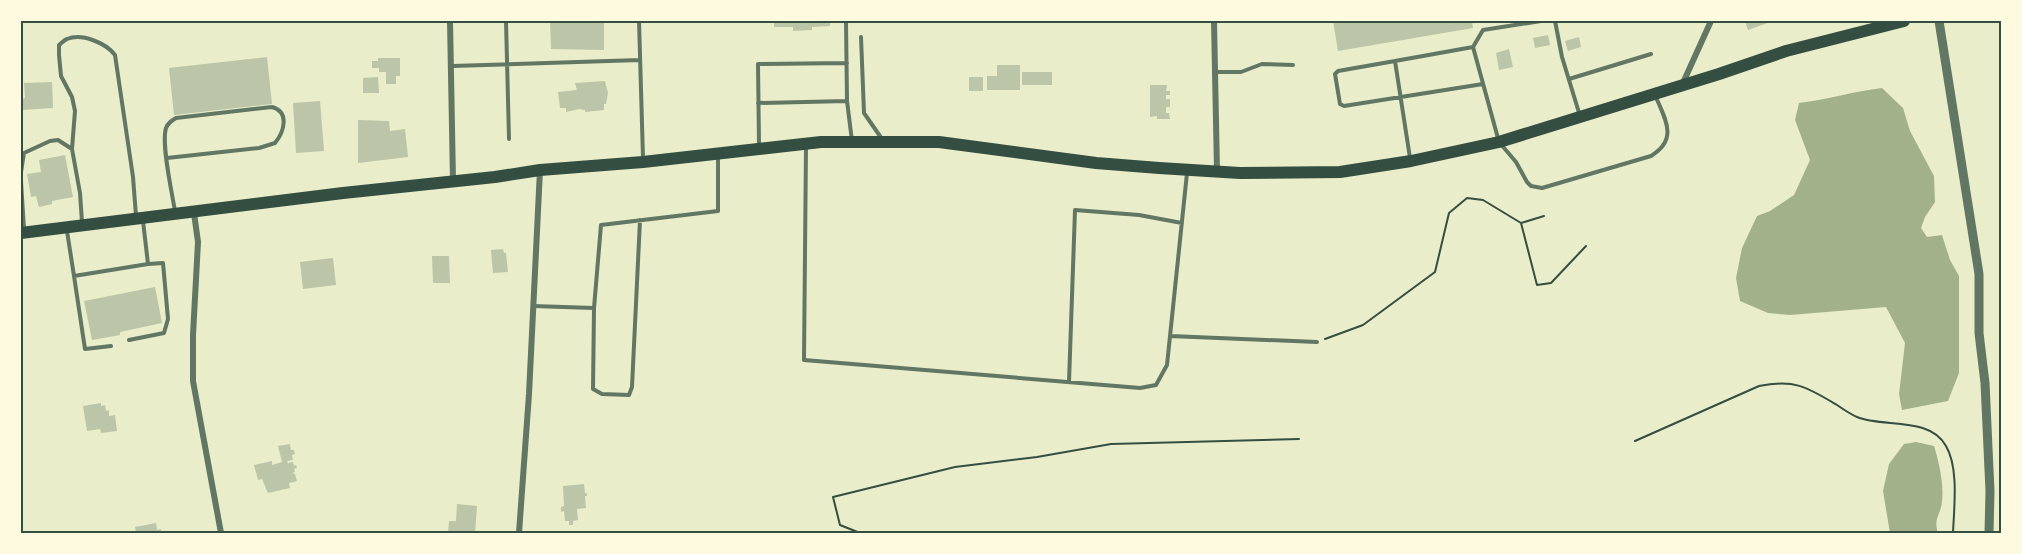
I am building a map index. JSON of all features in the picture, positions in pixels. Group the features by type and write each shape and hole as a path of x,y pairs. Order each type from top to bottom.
{"main road":[{"path":"23,232 540,170 643,162 806,144 939,142 1096,163 1240,172 1340,172 1411,161 1499,142 1581,118 1795,48 1904,21"}],"street":[{"path":"450,21 453,181"},
{"path":"1214,21 1216,171"},
{"path":"1681,86 1711,21"},
{"path":"1939,21 1979,274 1979,333 1985,383 1990,490 1989,533"},
{"path":"519,533 529,394 540,170"},
{"path":"194,213 198,242 193,335 194,381 221,533"}],"lane":[{"path":"506,21 508,139"},
{"path":"639,21 643,162"},
{"path":"846,21 847,101 852,142"},
{"path":"1540,21 1483,30 1473,47 1499,142 1516,162 1527,182 1536,188 1650,156 1664,145 1668,138 1655,94"},
{"path":"1555,21 1562,57 1581,118"},
{"path":"861,37 864,112 885,142"},
{"path":"82,226 80,193 72,149 74,104 62,76 58,55 60,45 67,39 78,38 100,42 110,48 115,55 139,219 148,264"},
{"path":"1473,47 1338,71 1335,74 1340,104 1344,106 1483,84"},
{"path":"1569,79 1651,54"},
{"path":"452,66 640,60"},
{"path":"1395,61 1411,161"},
{"path":"759,149 758,64 846,63"},
{"path":"1215,72 1241,72 1262,64 1293,65"},
{"path":"758,103 847,101"},
{"path":"167,158 260,148 275,143 283,129 282,114 279,109 272,107 176,118 170,122 165,132 167,158 175,215"},
{"path":"21,172 24,153 33,147 50,141 58,141 72,149"},
{"path":"806,144 804,360 1140,388 1155,385 1167,365 1188,169"},
{"path":"640,220 632,387 629,395 602,394 593,389 594,308 600,225 640,220 718,211 718,153"},
{"path":"21,182 23,232"},
{"path":"1070,382 1075,210 1139,215 1182,223"},
{"path":"67,227 85,349 111,346"},
{"path":"75,276 163,263 168,319 164,333 129,340"},
{"path":"533,306 594,308"},
{"path":"1170,336 1317,342"}],"path":[{"path":"1317,342 1363,325 1435,272 1449,213 1467,198 1483,200 1521,223 1537,285 1551,283 1586,246"},
{"path":"1521,223 1544,216"},
{"path":"1635,441 1759,386 1779,382 1807,386 1857,418 1917,426 1935,434 1946,444 1952,460 1953,533"},
{"path":"860,533 840,525 833,497 955,467 1037,458 1111,444 1299,439"}],"shaded area":[{"path":"1882,88 1903,108 1910,131 1934,176 1935,202 1921,228 1927,237 1942,235 1950,260 1959,276 1959,373 1948,401 1902,410 1899,394 1905,343 1886,307 1790,315 1768,313 1740,301 1736,278 1742,248 1757,216 1770,211 1794,195 1810,160 1795,120 1799,103"},
{"path":"1916,442 1934,446 1938,459 1942,494 1936,524 1938,533 1890,533 1883,491 1889,464 1904,444"}],"building":[{"path":"550,21 604,21 604,50 551,49"},
{"path":"774,21 830,21 830,26 793,31 793,27 774,27"},
{"path":"1333,21 1472,21 1473,28 1338,51"},
{"path":"1745,21 1773,21 1748,30"},
{"path":"1548,35 1550,45 1535,48 1533,38"},
{"path":"1579,37 1581,47 1568,51 1565,41"},
{"path":"1509,49 1513,67 1499,70 1496,53"},
{"path":"267,57 272,104 174,115 169,68"},
{"path":"378,58 400,58 400,76 396,76 396,84 386,84 386,72 379,72 379,68 372,68 372,61 378,61"},
{"path":"997,65 1020,65 1020,90 987,90 987,76 997,76"},
{"path":"1022,72 1052,72 1052,85 1022,85"},
{"path":"378,77 379,93 363,93 363,78"},
{"path":"969,77 983,77 983,91 969,91"},
{"path":"605,81 608,93 604,110 585,112 579,109 566,112 566,108 560,108 558,92 577,90 575,83"},
{"path":"52,82 53,108 22,110 22,99 25,98 24,83"},
{"path":"1150,85 1167,85 1166,91 1170,91 1170,95 1166,95 1166,99 1170,99 1170,107 1166,107 1166,113 1169,113 1170,119 1150,117"},
{"path":"320,101 324,151 296,153 293,103"},
{"path":"358,120 389,121 390,131 405,129 408,157 358,163"},
{"path":"65,155 73,197 52,201 52,204 39,207 36,196 31,197 27,174 41,172 39,160"},
{"path":"503,249 506,253 508,272 493,273 491,250"},
{"path":"432,256 449,256 450,283 433,283"},
{"path":"333,258 336,285 303,289 300,262"},
{"path":"155,287 162,323 92,340 84,301"},
{"path":"101,403 101,406 105,405 106,411 109,410 109,416 115,415 117,431 101,433 100,429 87,431 83,406"},
{"path":"290,444 295,454 292,455 293,460 287,461 296,465 295,472 292,473 295,474 297,481 289,483 290,488 268,493 262,479 258,480 254,465 272,461 272,465 282,462 278,446"},
{"path":"584,484 585,493 587,493 586,508 577,509 578,520 573,521 573,525 569,525 569,521 565,521 564,511 561,512 561,507 564,506 563,486"},
{"path":"457,504 477,506 475,533 448,532 449,521 456,521"},
{"path":"156,523 157,530 161,529 162,533 136,533 135,527"}]}
